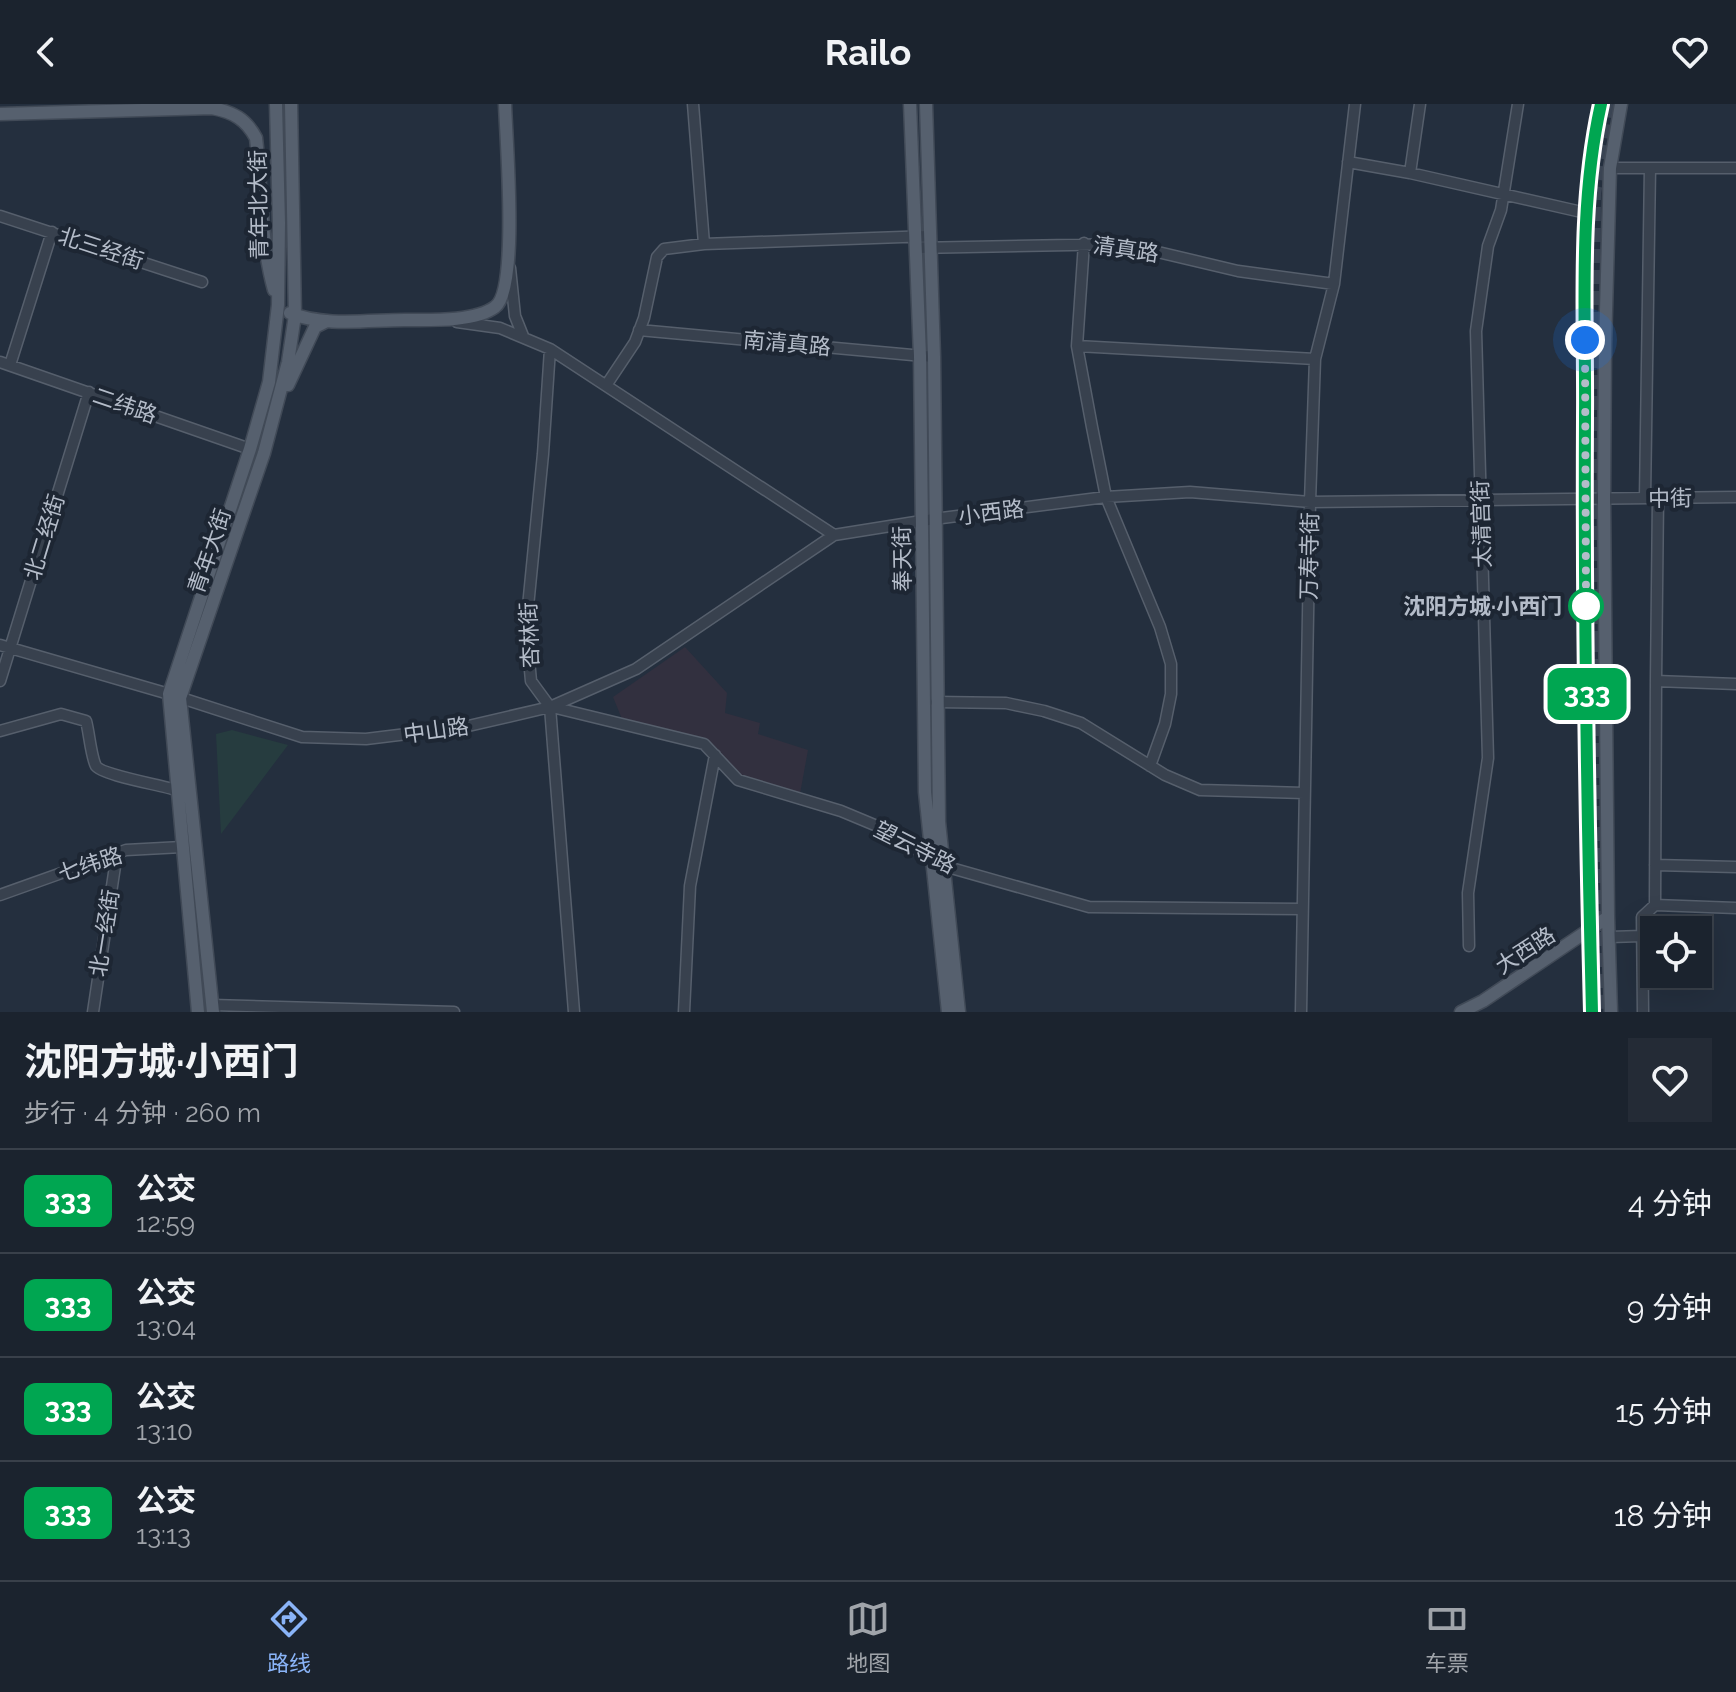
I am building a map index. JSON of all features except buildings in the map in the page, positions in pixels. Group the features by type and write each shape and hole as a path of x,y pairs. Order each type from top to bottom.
{"main road":[{"name":"青年北大街","path":"276,104 278,305"},
{"name":"青年大街","path":"212,1009 174,696 278,406 295,315 291,104"},
{"path":"0,114 212,108 229,112 249,125 256,138 264,246 278,305 283,311 330,320 439,320 482,313 497,306 505,294 509,265 505,104"},
{"name":"奉天街","path":"910,104 939,822 959,1012"},
{"name":"奉天街","path":"926,104 934,357 928,520 925,792 948,1012"},
{"path":"1592,1012 1585,499 1586,213 1591,149 1601,104"},
{"path":"1611,1012 1604,499 1610,168 1621,104"},
{"name":"青年大街","path":"198,1012 176,790 174,696 269,382 278,305"},
{"path":"278,406 315,327 330,320"},
{"name":"大西路","path":"1461,1012 1483,1007 1608,917"}],"street":[{"path":"693,104 704,244"},
{"name":"万寿寺街","path":"1301,1012 1315,359 1334,284 1355,104"},
{"path":"1410,173 1420,104"},
{"name":"太清宫街","path":"1469,946 1468,893 1488,758 1476,331 1488,246 1501,210 1518,104"},
{"path":"1348,162 1586,213"},
{"path":"1610,168 1736,168"},
{"path":"1645,498 1650,168"},
{"name":"北三经街","path":"0,216 202,282"},
{"path":"5,364 52,232"},
{"name":"清真路","path":"639,330 657,257 664,249 704,244 930,241 1124,244 1238,271 1334,284"},
{"path":"1084,243 1077,346 1106,497 1160,627 1171,664 1171,694 1165,724 1150,766"},
{"path":"509,265 515,316 523,336"},
{"path":"439,320 500,328 550,349 834,535"},
{"path":"607,384 635,342 639,330"},
{"name":"南清真路","path":"639,330 934,357"},
{"path":"1077,346 1315,359"},
{"name":"杏林街","path":"550,349 526,627 531,681 550,707 574,1012"},
{"name":"二纬路","path":"5,364 250,449"},
{"name":"北二经街","path":"0,681 5,646 89,392"},
{"name":"小西路","path":"834,535 1106,497 1190,492 1310,502 1604,499"},
{"name":"中街","path":"1604,499 1736,497"},
{"path":"1655,905 1658,498"},
{"name":"中山路","path":"5,646 302,737 366,739 464,727 550,707 636,669 834,535"},
{"path":"1656,681 1736,684"},
{"path":"936,702 1006,703 1081,723 1150,766 1200,790 1304,793"},
{"name":"望云寺路","path":"550,707 704,744 738,780 841,811 877,826 944,866 1089,907 1302,909"},
{"path":"0,731 61,714 86,721 96,766 107,774 176,790"},
{"path":"684,1012 690,886 715,755"},
{"name":"七纬路","path":"0,895 126,850 182,847"},
{"name":"北一经街","path":"93,1012 117,853"},
{"path":"1655,865 1736,867"},
{"path":"1643,916 1655,905 1736,908"},
{"path":"1610,937 1640,936"},
{"path":"1643,988 1643,1012"},
{"path":"212,1009 454,1012"}],"shaded area":[{"path":"685,647 727,693 725,713 760,723 758,734 808,750 800,794 740,777 710,744 622,719 613,697"}],"green space":[{"path":"232,730 288,745 221,834 216,734"}],"tunnel":[{"path":"1592,494 1594,193 1612,104"},
{"path":"1598,484 1600,648"},
{"path":"1594,638 1599,1012"}],"bus line":[{"name":"333","path":"1592,1012 1585,499 1586,213 1591,149 1601,104"}],"place":[{"name":"沈阳方城·小西门","path":"1586,606"}],"route":[{"path":"1585,340 1586,606"}]}
